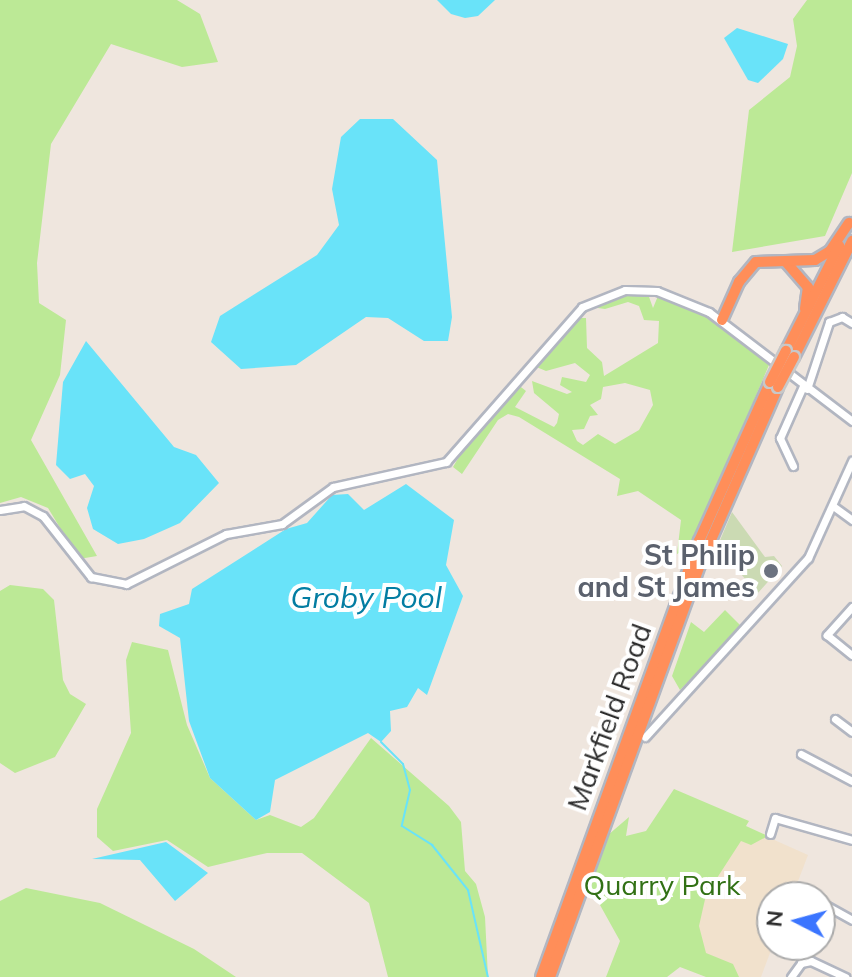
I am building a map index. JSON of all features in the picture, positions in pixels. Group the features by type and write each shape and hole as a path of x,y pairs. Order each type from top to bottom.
{"highway":[{"path":"722,320 747,269 764,259 785,261 822,257 850,219"},
{"name":"Markfield Road","path":"790,354 850,219"},
{"name":"Markfield Road","path":"541,977 694,555 774,384 852,241"},
{"path":"785,261 801,274 808,287 802,322"},
{"name":"Markfield Road","path":"550,977 725,502 774,384"},
{"path":"620,782 645,737"}],"street":[{"path":"0,510 24,506 43,516 91,577 126,584 226,534 282,524 333,487 446,462 595,298 625,290 657,291 722,320 805,388 852,421"},
{"path":"790,464 780,438 805,388 829,322 842,317 852,323"},
{"name":"Markfield Road","path":"645,737 798,571 833,506 852,461"},
{"path":"833,506 852,520"},
{"path":"852,607 827,635 852,655"},
{"path":"835,719 852,732"},
{"path":"801,754 852,781"},
{"path":"770,834 775,818 851,840"},
{"path":"791,977 801,963 811,961 845,977"}],"shaded area":[{"path":"745,827 808,855 798,881 756,881 756,961 767,961 761,977 728,977 668,941"}],"green space":[{"path":"0,0 177,0 200,14 218,62 182,67 111,44 51,144 37,263 39,303 66,320 60,375 31,440 97,556 79,559 48,508 21,497 0,503"},
{"path":"807,0 852,0 852,173 825,236 732,252 749,110 790,77 797,46 793,19"},
{"path":"622,293 648,294 653,308 658,296 693,301 769,365 693,545 677,554 681,520 638,491 617,496 620,479 519,417 508,414 498,420 462,474 453,467 469,440 517,384 526,391 515,407 554,427 559,414 534,393 532,381 567,394 572,392 560,385 562,377 586,382 590,375 575,363 546,371 534,366 575,318 586,318 587,348 602,362 604,376 658,343 659,321 644,320 639,306 628,302 605,309 591,307","holes":["625,383 650,390 653,405 639,430 615,444 598,434 583,445 577,441 572,430 584,429 590,416 598,415 590,405 601,399 603,387"]},
{"path":"732,512 765,557 774,556 782,566 757,594 718,545"},
{"path":"10,585 43,589 54,600 63,680 70,694 86,704 55,757 15,773 0,763 0,591"},
{"path":"725,610 742,627 680,690 672,676 691,622 704,632"},
{"path":"132,642 168,650 187,725 210,778 256,820 270,815 301,827 314,818 371,738 449,806 461,822 465,871 476,884 485,917 488,977 388,977 369,903 302,853 267,853 208,867 167,840 113,851 97,837 97,809 131,733 126,660"},
{"name":"Quarry Park","path":"674,789 749,821 746,826 768,836 751,845 741,841 706,895 699,926 706,953 733,964 739,977 706,977 680,967 667,977 606,977 620,941 595,896 587,892 608,835 629,817 626,836 646,831"},
{"path":"26,888 100,903 194,949 236,977 0,977 0,901"}],"water":[{"path":"437,0 495,0 478,16 465,18 451,14"},
{"path":"737,28 788,44 783,59 758,83 748,80 724,38"},
{"path":"360,119 393,119 437,160 452,317 448,341 424,341 388,318 366,317 296,365 241,369 211,342 220,316 317,255 339,225 332,189 341,137"},
{"path":"86,341 174,447 196,455 219,483 180,523 144,539 118,544 93,529 87,508 94,486 85,474 70,479 56,465 63,382"},
{"name":"Groby Pool","path":"406,484 454,520 446,565 463,596 427,695 418,688 407,707 390,711 391,731 381,742 368,733 275,780 270,812 256,820 210,778 189,721 180,638 159,626 160,614 189,604 192,589 286,529 307,523 332,495 348,494 364,510"},
{"path":"166,842 208,873 175,901 140,860 92,859"}],"waterway":[{"path":"381,742 403,764 410,790 402,826 432,845 468,890 488,977"}],"place":[{"name":"St Philip and St James","path":"771,571"}]}
